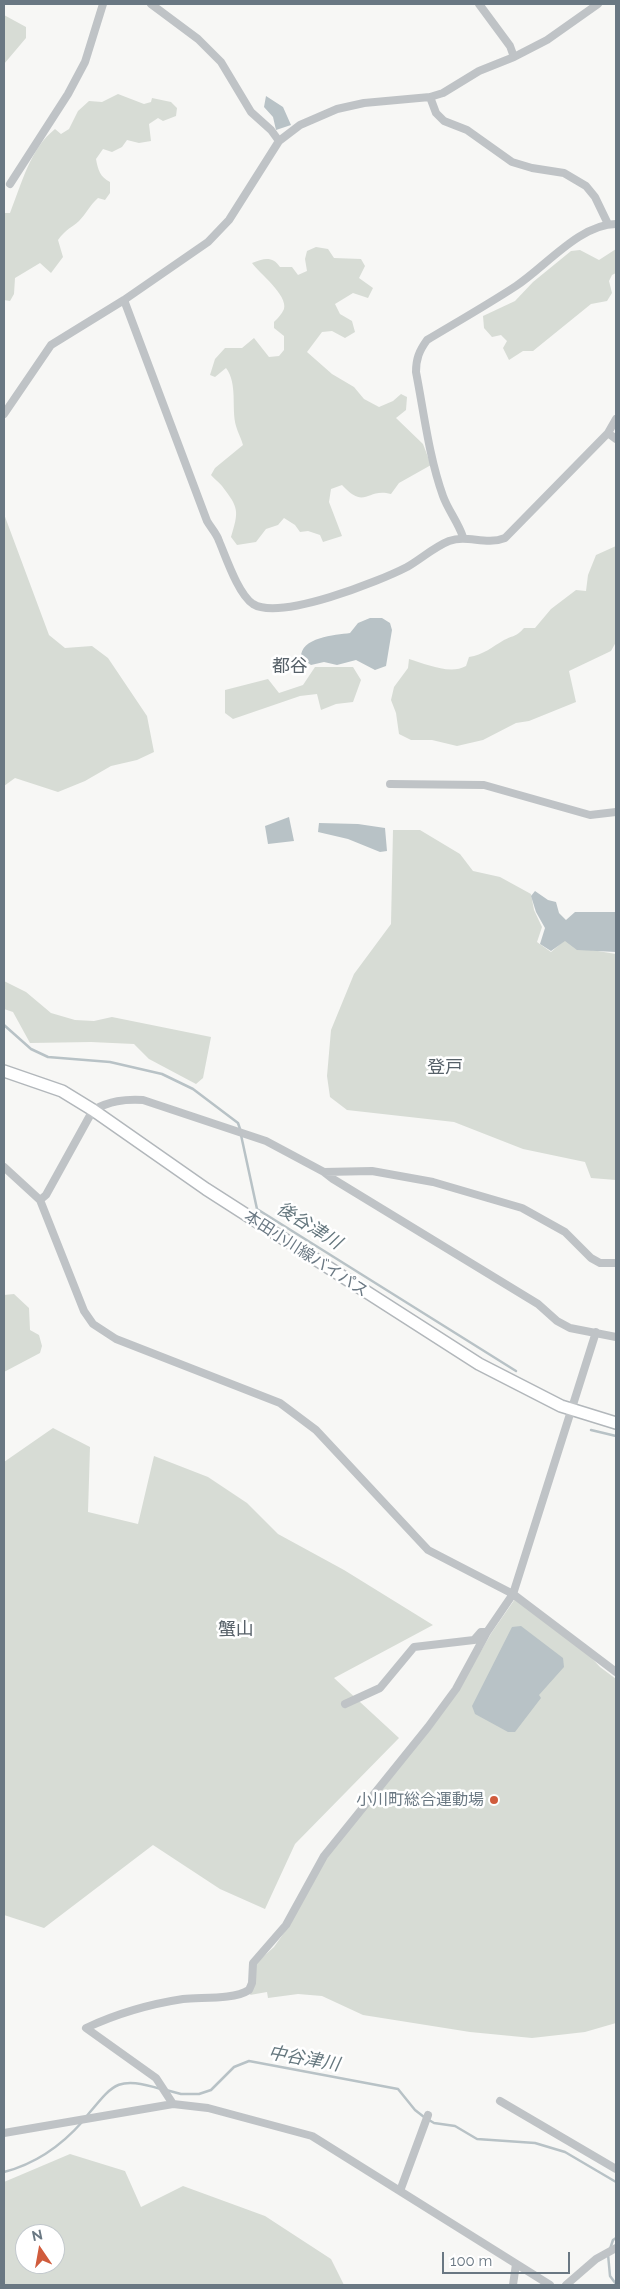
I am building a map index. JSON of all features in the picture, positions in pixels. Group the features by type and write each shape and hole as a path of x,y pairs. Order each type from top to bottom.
{"street":[{"path":"10,184 68,94 85,62 104,4"},
{"path":"153,4 167,18 182,26 198,39 221,62 251,112 271,130 279,141"},
{"path":"479,4 510,46 514,57"},
{"path":"4,414 51,345 124,300 208,242 229,220 279,141 300,125 337,109 370,103 430,97 442,93 491,65 514,57 547,40 598,4"},
{"path":"430,97 436,113 444,121 467,130 512,162 532,168 564,173 586,186 612,224 586,232 517,285 427,340 420,350 416,360 416,372 438,478 444,498 458,522 463,537"},
{"path":"124,300 208,521 219,540 228,566 252,604 260,607 302,604 330,597 406,567 447,542 463,537 485,543 505,538 608,433 616,419"},
{"path":"608,433 616,440"},
{"path":"390,784 477,784 590,815 616,812"},
{"name":"本田小川線バイパス","path":"4,1071 62,1091 93,1110 206,1189 435,1337 522,1388 572,1410 616,1423"},
{"path":"40,1200 46,1195 93,1110 105,1103 124,1099 143,1100 266,1141 324,1172 538,1304 556,1321 570,1328 616,1337"},
{"path":"4,1167 40,1200 84,1311 98,1328 116,1339 280,1403 316,1430 428,1550 513,1594 616,1672"},
{"path":"324,1172 372,1171 433,1182 468,1191 522,1208 565,1232 591,1258 600,1263 616,1263"},
{"path":"173,2104 156,2078 86,2028 110,2017 148,2007 182,2000 238,1994 249,1990 252,1983 253,1963 286,1925 324,1856 428,1727 456,1689 487,1632 513,1594 596,1332"},
{"path":"345,1704 380,1688 414,1647 474,1640 481,1632 487,1632"},
{"path":"500,2101 616,2169"},
{"path":"4,2133 173,2104 208,2108 312,2136 550,2285"},
{"path":"400,2191 426,2126 428,2115"},
{"path":"566,2285 596,2259 616,2248"},
{"path":"513,2285 516,2264"}],"shaded area":[{"path":"4,15 26,27 26,38 4,64"},
{"path":"118,94 144,104 151,102 152,98 171,102 177,108 176,116 163,121 158,118 149,124 151,141 139,143 127,140 122,147 112,152 103,149 96,159 100,173 110,182 110,193 105,200 98,198 79,221 58,240 63,257 51,273 40,263 15,278 14,294 10,301 4,300 4,213 10,213 33,156 46,137 55,129 61,134 69,129 78,111 89,101 102,102"},
{"path":"266,96 283,107 291,125 276,130 273,117 264,107"},
{"path":"316,247 328,249 334,258 361,259 365,266 359,278 373,288 368,298 353,293 335,304 340,314 352,321 355,332 345,338 332,331 322,332 307,352 332,374 354,387 364,399 379,407 393,401 401,394 407,397 406,410 396,418 423,444 431,465 399,483 391,494 376,493 361,497 350,493 342,485 331,489 329,502 342,536 323,542 320,535 308,531 300,532 295,525 284,518 278,525 266,529 256,542 237,545 231,537 236,510 232,500 222,486 211,475 215,468 243,445 235,419 230,374 226,368 215,377 210,375 215,359 225,348 242,348 254,338 269,357 279,356 284,350 284,336 274,328 274,322 284,309 282,297 252,263 271,259 280,267 292,267 298,275 307,271 305,259 307,251"},
{"path":"616,249 616,273 612,275 609,281 612,293 607,301 591,304 533,351 523,351 509,360 503,348 507,341 501,335 492,337 484,328 483,316 515,301 533,282 571,251 580,250 599,260"},
{"path":"4,514 49,635 65,648 92,646 108,658 147,716 154,752 137,760 111,766 85,781 58,792 15,778 4,786"},
{"path":"616,546 616,642 611,651 569,671 576,702 529,721 516,723 483,740 457,746 432,740 411,740 399,734 396,713 391,700 394,687 408,668 409,659 445,669 466,666 469,657 483,653 524,628 535,628 551,609 576,590 586,591 588,575 596,555"},
{"path":"370,618 382,618 390,623 392,630 386,666 375,670 356,660 337,665 324,662 311,665 301,658 302,651 312,641 328,636 350,633 358,623"},
{"path":"315,667 353,667 361,680 353,702 336,704 321,710 317,694 300,696 233,719 225,713 225,690 268,679 279,693 303,685"},
{"path":"289,817 294,841 268,844 265,826"},
{"path":"319,823 358,824 385,828 387,851 380,852 348,839 318,832"},
{"path":"393,830 420,830 460,854 473,871 500,877 531,894 534,910 542,927 537,942 551,952 565,940 579,948 616,954 616,1180 591,1178 585,1162 523,1149 454,1122 347,1110 330,1097 327,1076 331,1030 354,974 391,924"},
{"path":"535,891 548,900 556,902 559,913 566,920 575,912 616,912 616,952 577,950 565,941 551,951 540,944 545,928 536,912 531,896"},
{"path":"4,981 26,992 51,1013 75,1020 94,1021 112,1017 211,1037 203,1078 196,1084 149,1059 134,1044 91,1042 30,1043 13,1012 4,1009"},
{"path":"14,1294 29,1308 30,1330 39,1335 42,1346 40,1353 4,1372 4,1295"},
{"path":"53,1428 90,1447 88,1512 138,1524 154,1456 208,1477 247,1503 278,1534 344,1570 433,1625 334,1678 399,1738 295,1844 265,1909 220,1889 153,1845 44,1928 4,1915 4,1462"},
{"name":"小川町総合運動場","path":"515,1599 588,1654 600,1667 616,1679 616,2023 585,2032 532,2038 470,2032 363,2015 322,1996 298,1994 268,1998 267,1992 250,1995 255,1984 255,1964 274,1947 286,1930 324,1862 350,1826 457,1692 492,1632"},
{"path":"521,1626 563,1658 564,1667 539,1695 541,1698 515,1732 508,1732 475,1714 472,1706 512,1627"},
{"path":"70,2154 125,2171 141,2207 183,2186 265,2216 331,2259 344,2285 4,2285 4,2182"}],"waterway":[{"name":"後谷津川","path":"4,1025 31,1049 48,1057 110,1062 162,1074 193,1089 238,1123 240,1129"},
{"name":"後谷津川","path":"241,1135 257,1209 516,1371"},
{"name":"後谷津川","path":"591,1430 616,1436"},
{"name":"中谷津川","path":"166,2090 181,2094 199,2094 211,2090 234,2067 249,2061 398,2089 415,2110 424,2117"},
{"name":"中谷津川","path":"86,2117 103,2096 118,2085 135,2083 161,2089"},
{"name":"中谷津川","path":"429,2120 434,2123 455,2126 477,2139 535,2143 565,2152 616,2182"},
{"name":"中谷津川","path":"4,2172 37,2159 57,2146 83,2121"},
{"name":"中谷津川","path":"610,2249 613,2240 616,2238"},
{"name":"中谷津川","path":"608,2254 610,2276 616,2284"}],"place":[{"name":"小川町総合運動場","path":"494,1800"}],"district":[{"name":"都谷","path":"290,667"},
{"name":"登戸","path":"445,1068"},
{"name":"蟹山","path":"236,1630"}]}
